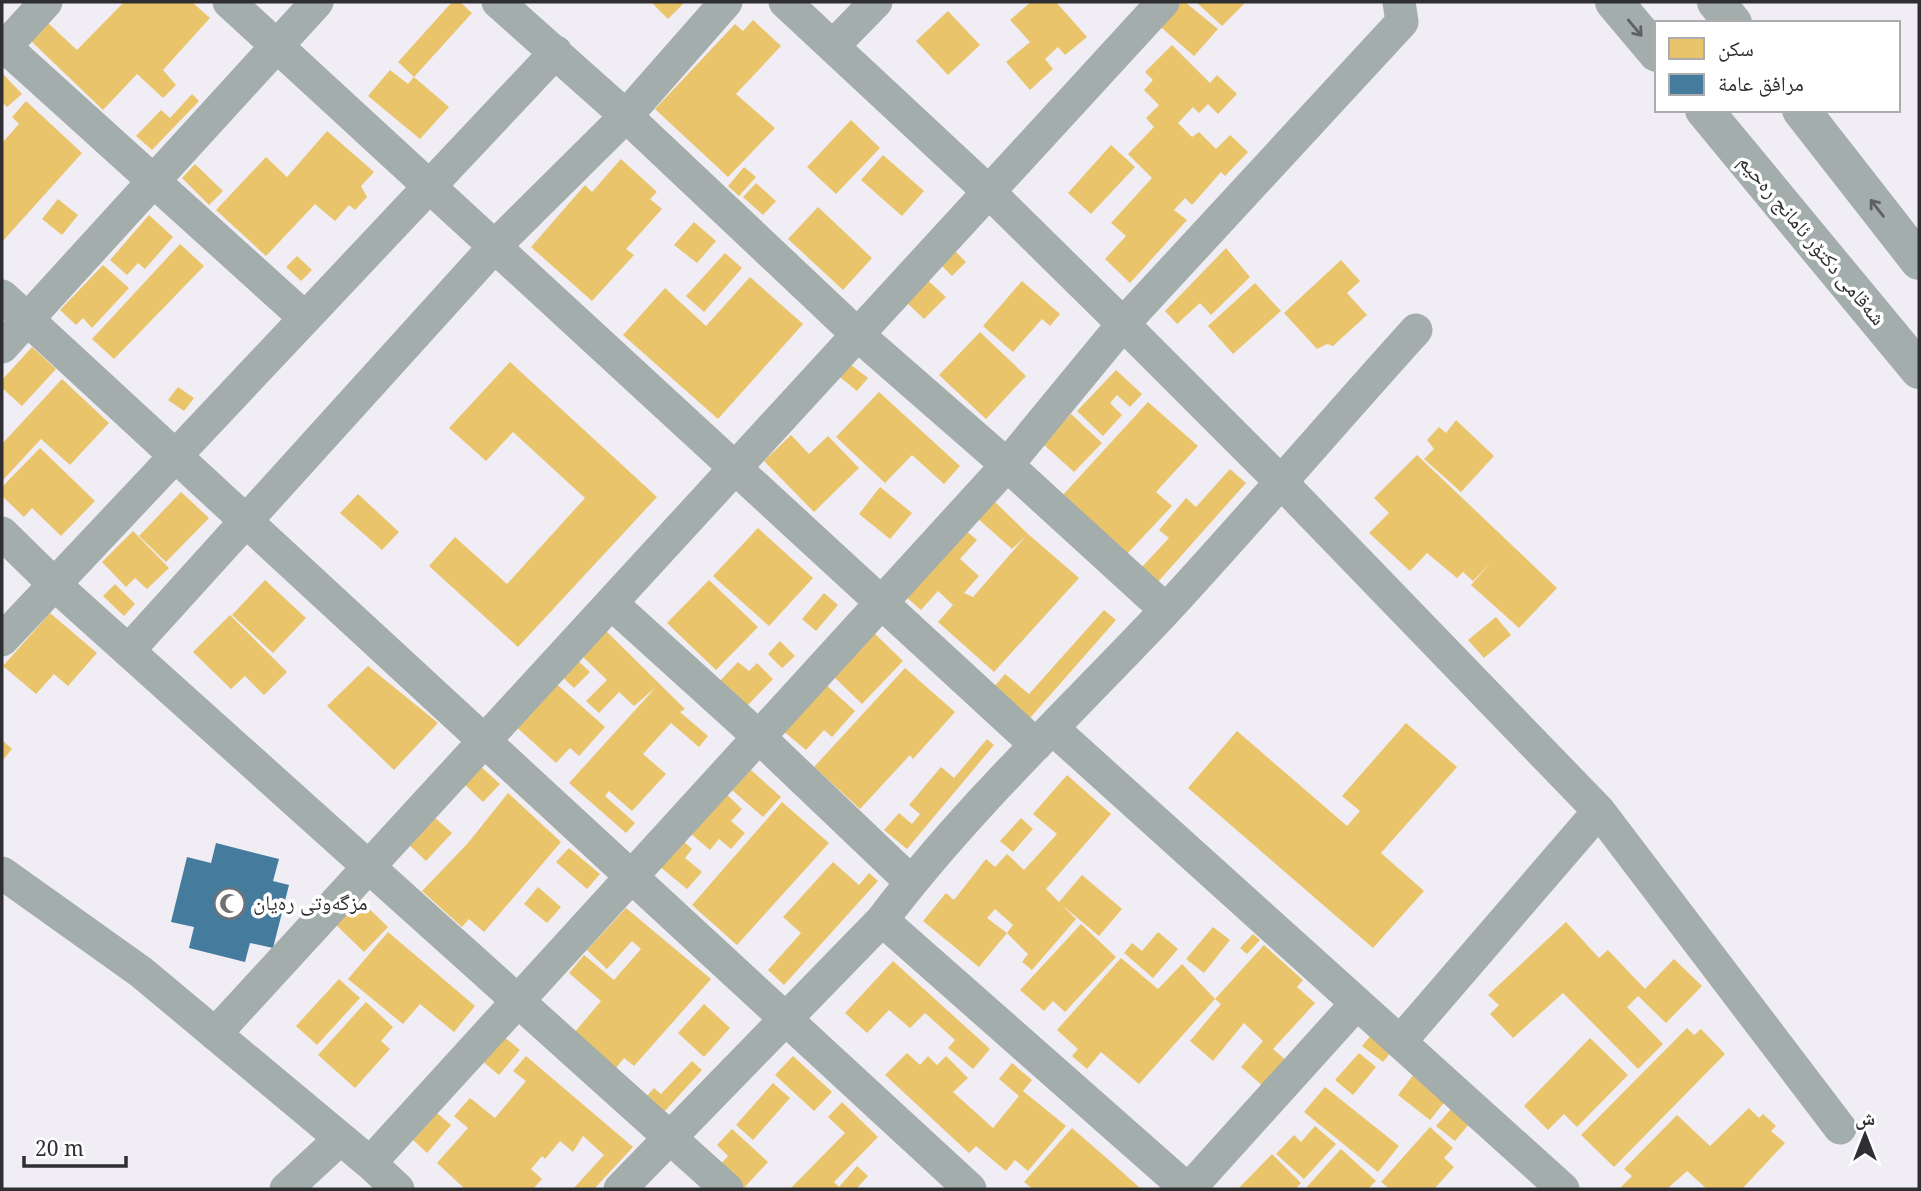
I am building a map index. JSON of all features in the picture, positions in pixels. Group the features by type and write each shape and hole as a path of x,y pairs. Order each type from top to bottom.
{"street":[{"path":"46,2 3,47 305,318"},
{"path":"229,2 881,603 1044,737 1357,1003 1563,1189"},
{"path":"2,347 317,2"},
{"path":"498,2 556,51 858,335 1007,465 1166,610"},
{"path":"129,650 495,246 626,116 726,2"},
{"path":"785,2 989,192 1123,324 1280,481 1599,811 1840,1128"},
{"path":"833,46 876,2"},
{"path":"370,1163 1007,465 1123,324 1402,22 1399,2"},
{"path":"1614,2 1655,51"},
{"path":"1716,2 1730,21"},
{"path":"215,1034 989,192 1159,3"},
{"path":"2,640 556,51"},
{"name":"شەقامی دکتۆر ئامانج رەحیم","path":"1706,112 1919,370"},
{"path":"1803,112 1919,261"},
{"path":"2,296 970,1189"},
{"path":"620,1189 882,920 911,881 1166,610 1416,330"},
{"path":"2,533 54,584 727,1189"},
{"path":"611,603 759,737 911,881"},
{"path":"1400,1042 1599,811"},
{"path":"2,873 141,972 398,1189"},
{"path":"882,920 1188,1189 1357,1003"},
{"path":"286,1189 340,1139"}],"building: سكن":[{"path":"124,2 192,2 210,18 163,70 176,85 163,98 137,74 103,110 31,41 48,23 77,50"},
{"path":"452,2 460,2 472,13 414,77 398,62"},
{"path":"651,2 685,2 668,19"},
{"path":"1031,2 1056,2 1087,37 1065,55 1058,47 1045,59 1053,69 1030,90 1006,62 1030,42 1010,20"},
{"path":"1175,2 1185,2 1218,29 1194,56 1156,23"},
{"path":"1196,2 1246,2 1222,26"},
{"path":"948,11 980,45 948,75 916,41"},
{"path":"753,20 781,46 736,94 775,128 728,177 655,109 735,24 743,31"},
{"path":"1172,45 1210,83 1217,75 1237,94 1218,114 1208,104 1199,113 1193,107 1178,123 1192,137 1199,132 1216,149 1230,135 1248,152 1225,176 1221,172 1192,205 1185,198 1174,210 1187,220 1130,283 1105,259 1126,236 1111,223 1152,178 1128,154 1154,127 1146,118 1159,105 1144,90 1153,80 1145,72"},
{"path":"390,70 408,84 414,77 449,107 420,139 368,96"},
{"path":"2,73 22,94 7,107 2,102"},
{"path":"192,94 199,101 152,150 136,136 161,110 170,118"},
{"path":"26,101 82,153 2,242 2,143 19,124 12,117"},
{"path":"851,120 880,148 836,194 807,167"},
{"path":"327,131 374,172 361,186 367,197 355,210 349,205 335,221 315,204 266,256 216,210 266,157 287,177"},
{"path":"1111,145 1135,167 1091,214 1068,193"},
{"path":"883,155 924,191 902,216 861,180"},
{"path":"621,159 657,192 650,199 662,209 626,249 634,255 592,301 531,247 585,185 592,192"},
{"path":"195,164 223,191 209,205 182,178"},
{"path":"744,167 756,177 739,196 728,186"},
{"path":"756,183 776,201 763,215 743,197"},
{"path":"58,199 78,215 62,235 42,219"},
{"path":"818,207 872,258 843,290 788,239"},
{"path":"149,215 173,237 145,269 138,263 127,275 110,260"},
{"path":"694,222 716,241 697,263 674,245"},
{"path":"180,244 204,266 114,359 92,339"},
{"path":"1226,248 1250,277 1211,315 1200,303 1177,324 1165,311"},
{"path":"953,249 966,262 952,276 938,262"},
{"path":"725,253 742,268 704,312 686,296"},
{"path":"297,256 312,270 301,281 286,267"},
{"path":"1341,260 1360,281 1347,293 1367,315 1333,346 1327,344 1317,349 1284,313"},
{"path":"103,265 129,288 92,328 83,318 76,325 60,310"},
{"path":"750,277 803,324 718,419 623,335 665,288 706,326"},
{"path":"925,278 946,297 924,319 904,300"},
{"path":"1022,281 1060,314 1050,326 1042,319 1013,352 983,326"},
{"path":"1255,283 1281,311 1233,354 1208,326"},
{"path":"980,332 1026,376 986,419 939,375"},
{"path":"32,347 56,369 22,406 2,388 2,380"},
{"path":"846,361 868,378 857,391 836,374"},
{"path":"510,362 657,497 518,647 429,566 455,537 507,584 585,498 513,432 486,461 449,428"},
{"path":"1116,370 1142,394 1130,407 1117,395 1110,403 1122,415 1103,436 1077,411"},
{"path":"62,379 109,423 70,465 41,439 2,481 2,444"},
{"path":"178,387 194,398 184,411 168,400"},
{"path":"879,392 960,466 944,484 912,455 885,483 836,437"},
{"path":"1148,402 1198,446 1156,492 1172,506 1124,557 1061,497"},
{"path":"1071,414 1102,443 1074,472 1043,444"},
{"path":"1456,420 1494,456 1461,492 1424,459 1434,449 1427,440 1439,427 1446,433"},
{"path":"791,435 809,454 828,436 859,468 814,512 764,461"},
{"path":"40,448 95,501 61,536 32,508 24,517 2,496 2,487"},
{"path":"1417,455 1557,588 1519,628 1471,585 1491,562 1473,581 1463,572 1457,578 1427,553 1410,571 1369,533 1389,513 1374,498"},
{"path":"1230,469 1246,483 1157,583 1141,568 1169,538 1159,530 1186,498 1196,507"},
{"path":"880,487 912,513 890,539 859,514"},
{"path":"181,492 209,518 166,562 139,536"},
{"path":"358,494 399,532 382,550 340,513"},
{"path":"993,500 1079,578 994,672 938,622 953,605 938,591 921,610 905,596 965,530 977,540 960,559 979,576 964,593 973,597 1026,536 1012,549 976,517"},
{"path":"758,528 813,578 769,626 713,576"},
{"path":"133,531 169,568 147,589 135,578 126,587 102,562"},
{"path":"265,580 306,618 273,653 232,615"},
{"path":"709,580 758,627 716,670 667,623"},
{"path":"115,584 135,604 124,616 103,596"},
{"path":"824,593 838,605 816,631 802,619"},
{"path":"1104,610 1116,620 1030,718 994,687 1005,674 1029,694"},
{"path":"50,613 97,653 68,686 54,674 36,694 3,666"},
{"path":"230,615 287,672 264,695 245,676 231,689 193,652"},
{"path":"1496,617 1511,635 1484,658 1468,640"},
{"path":"603,628 685,709 680,712 708,736 699,747 671,723 643,754 666,774 632,811 609,791 605,796 635,823 626,833 569,783 656,687 634,706 619,692 599,713 586,701 607,680 579,653"},
{"path":"873,632 903,661 862,704 832,675"},
{"path":"780,641 795,656 782,668 768,654"},
{"path":"576,659 590,672 574,688 560,675"},
{"path":"738,662 749,671 757,663 773,679 746,707 719,682"},
{"path":"368,666 438,723 394,770 327,706"},
{"path":"905,668 955,712 913,759 910,755 860,809 814,767"},
{"path":"552,680 605,727 579,756 570,748 556,763 513,724"},
{"path":"824,683 855,711 832,737 824,730 806,750 782,730"},
{"path":"1406,723 1457,767 1381,853 1424,891 1373,948 1188,788 1237,731 1347,826 1360,811 1342,796"},
{"path":"987,739 994,745 907,849 884,830 899,813 912,824 920,814 909,805 941,767 954,778"},
{"path":"2,740 12,749 2,761"},
{"path":"478,764 500,784 483,802 462,782"},
{"path":"751,770 781,797 763,817 732,790"},
{"path":"1067,775 1111,814 1046,889 1059,902 1082,875 1122,909 1099,936 1062,905 1076,919 1032,970 1022,962 1028,954 1007,933 979,967 923,921 946,893 954,900 986,859 995,867 1007,854 1024,870 1057,834 1033,814","holes":["995,909 1013,925 1007,933 987,918"]},
{"path":"508,793 561,842 484,932 469,919 462,927 422,891 468,843"},
{"path":"725,793 742,809 731,821 745,833 731,849 719,839 710,850 690,833"},
{"path":"782,802 829,843 737,945 692,905"},
{"path":"432,815 452,833 426,861 407,843"},
{"path":"1021,818 1033,829 1013,852 1000,841"},
{"path":"681,839 692,849 685,858 702,872 687,889 659,866"},
{"path":"569,848 600,874 587,889 556,862"},
{"path":"833,862 859,885 869,873 878,881 784,985 768,970 801,933 783,917"},
{"path":"538,887 561,907 547,923 524,904"},
{"path":"358,898 388,927 364,952 334,923"},
{"path":"626,908 711,979 634,1066 624,1058 616,1068 574,1033 601,1001 569,973 584,955 614,980 641,949 632,941 607,969 587,950"},
{"path":"1566,922 1599,958 1608,950 1645,989 1674,959 1702,986 1666,1023 1638,996 1627,1007 1663,1044 1638,1069 1563,993 1513,1038 1490,1014 1499,1005 1488,995"},
{"path":"1081,924 1116,957 1065,1012 1053,1001 1044,1011 1020,990"},
{"path":"1213,927 1230,940 1204,973 1186,959"},
{"path":"388,932 475,1006 454,1032 420,1004 403,1024 348,979"},
{"path":"1158,932 1178,949 1153,978 1124,953 1132,943 1142,951"},
{"path":"1253,934 1260,940 1247,954 1240,948"},
{"path":"1264,945 1303,980 1297,987 1315,1003 1273,1049 1287,1061 1264,1087 1241,1067 1263,1041 1244,1023 1213,1061 1190,1041 1221,1004 1215,999"},
{"path":"1121,958 1158,989 1182,964 1215,999 1139,1084 1101,1052 1087,1069 1072,1056 1078,1049 1057,1030"},
{"path":"893,961 990,1049 973,1069 948,1048 955,1040 925,1013 910,1028 889,1010 867,1033 845,1013"},
{"path":"339,979 360,998 317,1045 296,1026"},
{"path":"366,1002 393,1027 381,1041 390,1049 355,1088 318,1055"},
{"path":"704,1004 730,1028 704,1057 678,1033"},
{"path":"1687,1028 1694,1035 1701,1029 1725,1054 1614,1167 1581,1135"},
{"path":"1371,1035 1392,1051 1383,1062 1362,1046"},
{"path":"503,1036 520,1050 499,1075 481,1060"},
{"path":"1590,1038 1628,1075 1577,1127 1564,1114 1548,1130 1524,1106"},
{"path":"907,1053 920,1065 928,1056 937,1065 946,1056 968,1078 953,1092 993,1128 1019,1096 999,1079 1012,1063 1032,1080 1023,1091 1066,1126 1028,1171 1015,1160 1006,1171 976,1146 969,1153 885,1075"},
{"path":"1359,1053 1376,1067 1353,1095 1335,1080"},
{"path":"526,1056 633,1147 594,1189 573,1189 604,1155 583,1136 573,1152 560,1141 545,1159 542,1156 531,1169 542,1179 533,1189 465,1189 437,1163 468,1128 454,1116 470,1098 495,1118 526,1081 513,1071"},
{"path":"793,1056 832,1092 814,1111 775,1075"},
{"path":"692,1061 702,1070 662,1114 645,1098 654,1088 661,1094"},
{"path":"1414,1074 1447,1099 1430,1120 1398,1095"},
{"path":"773,1083 790,1098 753,1140 736,1125"},
{"path":"1325,1087 1399,1146 1378,1172 1304,1112"},
{"path":"842,1102 878,1137 834,1182 839,1187 857,1166 868,1176 856,1189 790,1189 845,1133 828,1117"},
{"path":"1749,1108 1759,1118 1763,1114 1776,1126 1771,1131 1785,1143 1742,1189 1707,1189 1687,1171 1667,1189 1619,1189 1632,1176 1624,1169 1677,1115 1710,1146"},
{"path":"1451,1109 1469,1124 1455,1141 1436,1126"},
{"path":"437,1113 451,1125 427,1153 413,1140"},
{"path":"1315,1126 1336,1144 1304,1179 1276,1154 1294,1135 1301,1142"},
{"path":"1430,1127 1453,1148 1444,1158 1454,1167 1434,1189 1390,1189 1381,1182"},
{"path":"1072,1128 1141,1189 1033,1189 1024,1182"},
{"path":"732,1129 768,1162 744,1188 719,1166 728,1156 717,1145"},
{"path":"1341,1149 1376,1181 1368,1189 1305,1189"},
{"path":"1272,1154 1301,1183 1295,1189 1238,1189"}],"building: مرافق عامة":[{"name":"مزگەوتی رەیان","path":"216,843 279,859 273,881 289,885 273,948 250,943 245,962 189,948 194,927 171,922 187,857 211,863"}],"place":[{"name":"مزگەوتی رەیان","path":"230,903"}]}
